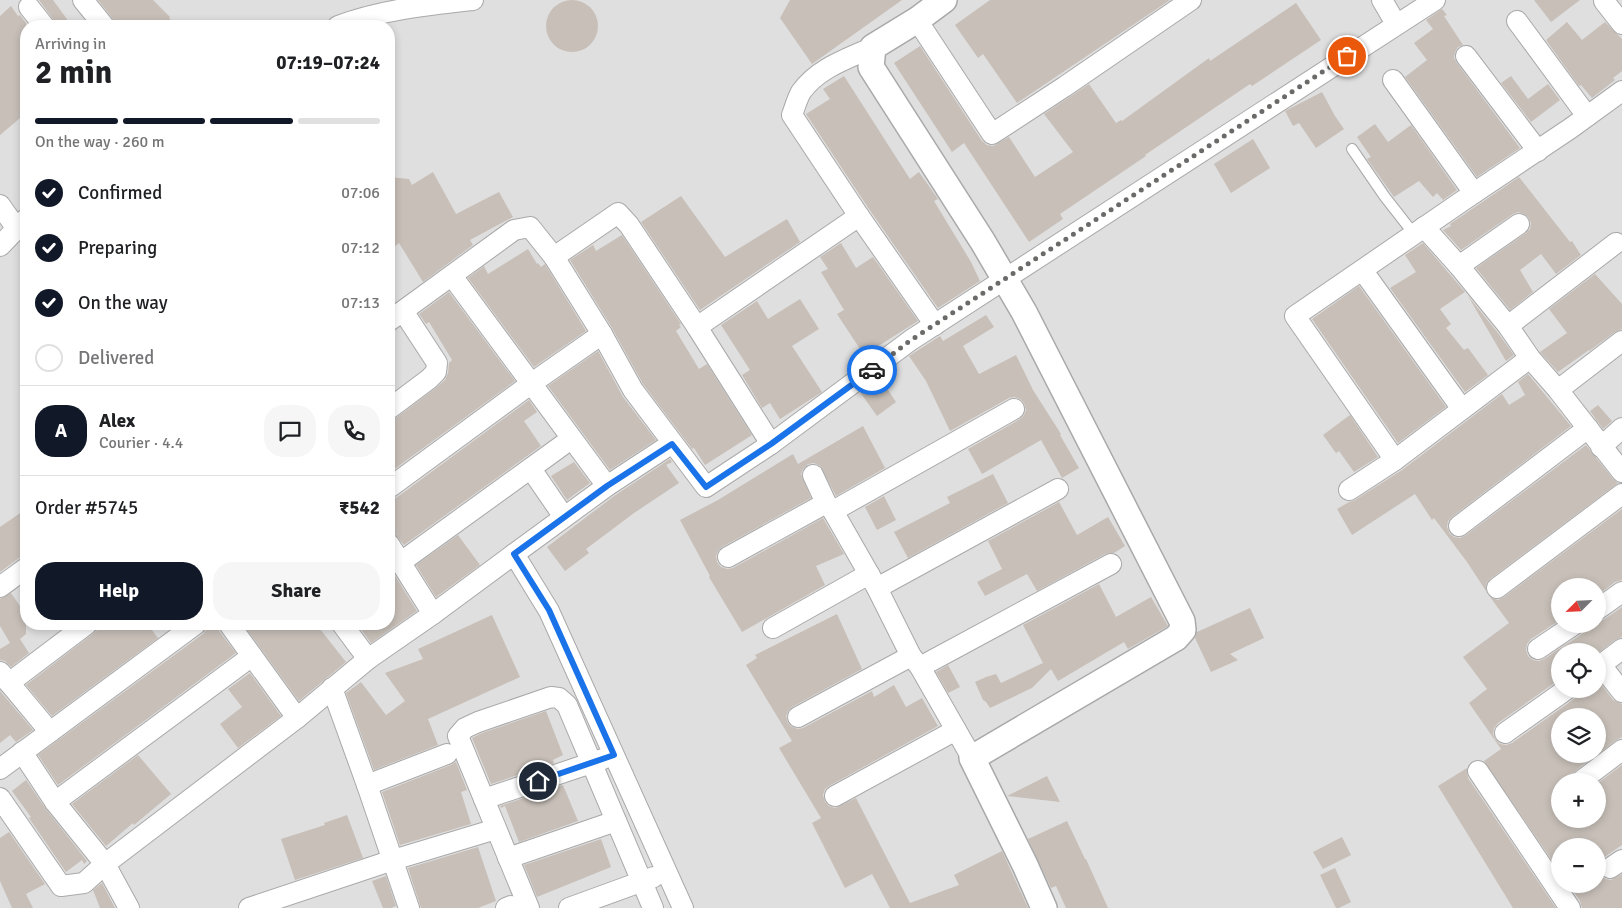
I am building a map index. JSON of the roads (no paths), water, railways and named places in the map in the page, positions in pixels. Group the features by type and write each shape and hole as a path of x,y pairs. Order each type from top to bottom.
{"street":[{"path":"82,0 99,20"},
{"path":"356,20 395,11 473,0"},
{"path":"934,325 792,114 800,94 812,79 830,66 874,47 917,20 944,0"},
{"path":"917,20 992,134 1191,0"},
{"path":"1382,0 1396,24"},
{"path":"395,404 429,379 436,372 437,364 396,316 514,230 530,227 554,257 602,334 633,390 706,487 771,444 911,340 1435,0"},
{"path":"1604,1 1622,24"},
{"path":"29,7 39,20"},
{"path":"1517,21 1587,116"},
{"path":"874,47 871,67 983,242 1024,312 1182,622 1183,630 1176,638 972,758"},
{"path":"1466,56 1538,151"},
{"path":"1393,80 1474,193"},
{"path":"1395,460 1295,316 1538,151 1622,91"},
{"path":"0,205 20,223"},
{"path":"554,257 618,213 629,225 698,327 771,444"},
{"path":"698,327 859,216"},
{"path":"1459,266 1519,224"},
{"path":"0,246 20,225"},
{"path":"1419,230 1459,266 1622,472"},
{"path":"1508,326 1616,243"},
{"path":"1363,271 1462,409"},
{"path":"452,276 607,486"},
{"path":"395,484 602,334"},
{"path":"1558,390 1622,341"},
{"path":"1350,490 1395,460 1530,358"},
{"path":"728,557 830,507 1014,409"},
{"path":"1459,526 1588,428"},
{"path":"1601,447 1622,428"},
{"path":"401,562 572,439"},
{"path":"0,798 61,886 84,883 105,864 297,718 368,658 433,614 607,486 672,444"},
{"path":"531,469 564,517"},
{"path":"813,475 916,662 972,758 1044,908"},
{"path":"773,628 873,581 1058,489"},
{"path":"1497,588 1622,494"},
{"path":"395,553 433,614"},
{"path":"514,554 549,610 683,908"},
{"path":"798,718 916,662 1112,564"},
{"path":"0,587 20,572"},
{"path":"1606,603 1622,592"},
{"path":"50,732 5,677 78,630"},
{"path":"0,770 188,630"},
{"path":"233,630 297,718"},
{"path":"347,630 368,658"},
{"path":"1538,649 1562,633"},
{"path":"1606,661 1622,650"},
{"path":"56,802 252,656"},
{"path":"1606,674 1622,692"},
{"path":"332,688 409,908"},
{"path":"515,907 508,858 458,736 465,728 471,725 551,697 559,698 567,705 653,908"},
{"path":"1505,733 1554,698"},
{"path":"835,796 956,730"},
{"path":"1592,773 1622,750"},
{"path":"22,752 56,802 105,864 129,908"},
{"path":"367,785 447,754"},
{"path":"484,799 614,755"},
{"path":"1478,771 1570,908"},
{"path":"508,858 616,821"},
{"path":"249,908 393,860 496,829"},
{"path":"569,908 667,873"}],"lane":[{"path":"1352,149 1385,197 1419,230"}]}
